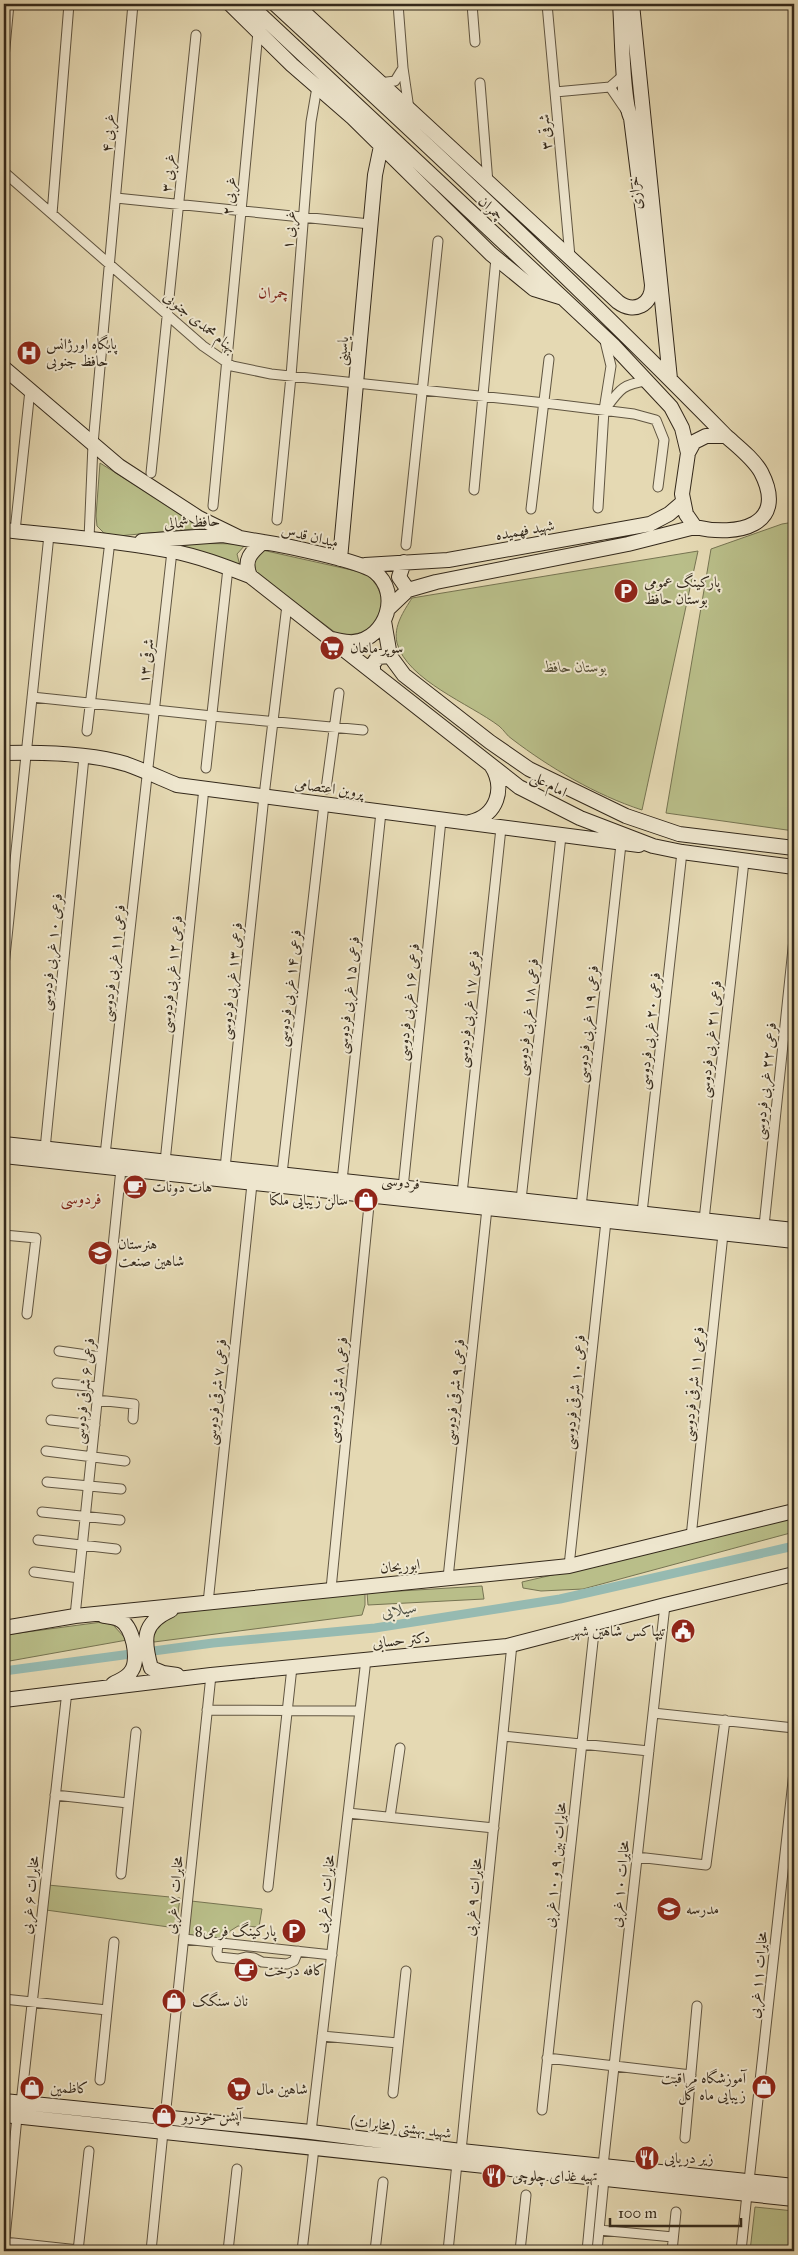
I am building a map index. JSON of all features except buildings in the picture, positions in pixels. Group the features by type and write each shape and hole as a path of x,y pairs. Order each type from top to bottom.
{"main road":[{"path":"230,4 381,146 496,258 534,289 563,298"},
{"name":"چمران","path":"249,4 604,336 670,407 682,428 688,453"},
{"name":"چمران","path":"275,4 413,131 609,319 726,436"},
{"name":"چمران","path":"295,4 618,302 629,308 635,308 646,303 652,292 652,285"},
{"name":"خرازی","path":"620,4 625,75 635,114 670,379"},
{"name":"خرازی","path":"632,4 640,75 635,114 652,285"},
{"path":"625,75 632,80 640,75"},
{"name":"یاسینی","path":"340,559 370,224 375,175 381,146"},
{"path":"596,281 609,319"},
{"path":"4,368 119,466 199,518 238,537"},
{"path":"250,576 331,639 352,643 365,640 376,632 386,615 408,590 436,582 695,528 715,532 759,522 766,514 769,492 760,470 726,436 706,436 694,442 688,453 682,494 686,514 695,528"},
{"name":"شهید فهمیده","path":"364,565 448,560 650,524 669,514 684,502"},
{"name":"حافظ شمالی","path":"9,531 116,542 172,551 250,576"},
{"name":"حافظ شمالی","path":"116,542 223,535 263,542"},
{"name":"میدان قدس","path":"250,576 247,564 248,557 263,542 364,565 376,572 384,583 388,595 386,615"},
{"path":"404,562 399,577 408,590"},
{"name":"امام علی","path":"386,615 390,656 404,676 490,742 529,769 626,816 679,834 794,848"},
{"name":"امام علی","path":"331,639 519,787 580,818 653,846 682,852 794,867"},
{"path":"374,672 373,664 378,657 390,656"},
{"name":"پروین اعتصامی","path":"4,753 27,752 84,757 126,764 177,784 621,844 653,846"},
{"path":"464,823 480,820 489,813 495,804 499,782 490,763"},
{"name":"فردوسی","path":"4,1144 642,1213 723,1234 794,1242"},
{"name":"فردوسی","path":"4,1156 606,1221 679,1223 704,1220 794,1230"},
{"name":"ابوریحان","path":"4,1628 75,1616 569,1566 794,1511"},
{"name":"دکتر حسابی","path":"4,1700 189,1677 512,1644 794,1574"},
{"path":"178,1606 157,1616 147,1632 151,1668 163,1673 189,1677"},
{"path":"95,1614 120,1620 131,1633 135,1663 133,1670 123,1679 103,1688"},
{"name":"شهید بهشتی (مخابرات)","path":"4,2101 14,2112 164,2125 311,2132 434,2154 601,2174 748,2188 794,2186"},
{"name":"شهید بهشتی (مخابرات)","path":"164,2125 314,2148 434,2154"},
{"name":"شهید بهشتی (مخابرات)","path":"748,2188 794,2199"}],"street":[{"path":"4,58 9,4"},
{"path":"52,214 69,4"},
{"name":"۴ غربی","path":"110,265 133,4"},
{"path":"398,4 403,68 409,109"},
{"path":"472,4 475,42"},
{"name":"۳ شرقی","path":"546,4 570,257"},
{"name":"۲ غربی","path":"213,506 258,32"},
{"name":"۳ غربی","path":"151,473 196,35"},
{"path":"379,83 395,81 403,68"},
{"path":"555,92 610,87 625,75"},
{"path":"480,83 488,183"},
{"name":"۱ غربی","path":"277,520 291,376 311,122 317,87"},
{"path":"610,87 635,114"},
{"name":"بهنام محمدی جنوبی","path":"4,172 203,346 227,362 250,370 291,376 604,410 634,414 656,420 664,440 658,487"},
{"path":"116,198 370,224"},
{"path":"406,545 438,241"},
{"path":"474,490 496,258"},
{"path":"88,539 93,444 110,265"},
{"path":"598,508 604,410 611,366 604,336"},
{"path":"531,509 549,359"},
{"path":"604,410 621,388 632,382 647,381"},
{"path":"9,531 30,390"},
{"path":"4,966 48,535"},
{"path":"88,731 116,542"},
{"name":"۱۳ شرقی","path":"149,773 172,551"},
{"path":"206,768 228,568"},
{"name":"فرعی ۱۳ غربی فردوسی","path":"224,1168 264,796 287,605"},
{"path":"326,789 339,693"},
{"path":"32,697 363,730"},
{"name":"فرعی ۱۰ غربی فردوسی","path":"45,1149 84,757"},
{"name":"فرعی ۱۱ غربی فردوسی","path":"105,1155 149,773"},
{"name":"فرعی ۱۲ غربی فردوسی","path":"165,1162 204,788"},
{"name":"فرعی ۱۴ غربی فردوسی","path":"282,1174 324,804"},
{"name":"فرعی ۱۵ غربی فردوسی","path":"342,1181 381,812"},
{"name":"فرعی ۱۶ غربی فردوسی","path":"403,1188 441,820"},
{"name":"فرعی ۱۷ غربی فردوسی","path":"462,1194 501,828"},
{"name":"فرعی ۱۸ غربی فردوسی","path":"521,1200 561,836"},
{"name":"فرعی ۱۹ غربی فردوسی","path":"581,1207 621,844"},
{"name":"فرعی ۲۰ غربی فردوسی","path":"642,1213 682,852"},
{"name":"فرعی ۲۱ غربی فردوسی","path":"704,1220 744,861"},
{"name":"فرعی ۲۲ غربی فردوسی","path":"764,1226 794,939"},
{"name":"فرعی ۶ شرقی فردوسی","path":"75,1616 121,1169"},
{"name":"فرعی ۷ شرقی فردوسی","path":"208,1603 252,1184"},
{"name":"فرعی ۸ شرقی فردوسی","path":"331,1589 370,1195"},
{"name":"فرعی ۹ شرقی فردوسی","path":"448,1578 487,1208"},
{"name":"فرعی ۱۰ شرقی فردوسی","path":"569,1566 606,1221"},
{"name":"فرعی ۱۱ شرقی فردوسی","path":"691,1537 723,1234"},
{"path":"4,1235 36,1238 28,1314"},
{"path":"59,1351 102,1357"},
{"path":"57,1383 98,1387"},
{"path":"97,1400 134,1404 133,1419"},
{"path":"51,1420 94,1425"},
{"path":"46,1451 125,1461"},
{"path":"47,1482 121,1490"},
{"path":"42,1512 120,1520"},
{"path":"38,1540 116,1549"},
{"path":"34,1572 79,1578"},
{"name":"مخابرات ۱۰ غربی","path":"601,2174 665,1605"},
{"name":"مخابرات بین ۹ و ۱۰ غربی","path":"542,2110 595,1623"},
{"name":"مخابرات ۹ غربی","path":"448,2251 512,1644"},
{"name":"مخابرات ۸ غربی","path":"311,2132 366,1659"},
{"path":"268,1887 292,1667"},
{"name":"مخابرات ۷ غربی","path":"151,2251 211,1675"},
{"name":"مخابرات ۶ غربی","path":"4,2248 14,2112 32,2002 67,1691"},
{"path":"207,1710 360,1711"},
{"path":"653,1713 794,1728"},
{"path":"637,1857 706,1865 725,1720"},
{"path":"120,1874 136,1732"},
{"path":"503,1736 649,1751"},
{"path":"390,1817 400,1748"},
{"name":"مخابرات ۱۱ غربی","path":"741,2251 794,1772"},
{"path":"55,1795 128,1803"},
{"path":"348,1813 494,1828"},
{"path":"184,1939 332,1955"},
{"path":"100,2080 114,1942"},
{"path":"218,1942 217,1953 219,1957 238,1959 246,1957 262,1962 287,1964 294,1961 298,1951"},
{"path":"392,2093 406,1971"},
{"path":"4,1999 107,2010"},
{"path":"685,2138 697,2006"},
{"path":"322,2036 398,2043"},
{"path":"547,2058 691,2074"},
{"path":"302,2251 314,2148"},
{"path":"4,2242 81,2251 89,2151"},
{"path":"228,2251 237,2169"},
{"path":"597,2251 601,2174"},
{"path":"587,2251 601,2174"},
{"path":"375,2251 383,2182"},
{"path":"520,2251 526,2195"},
{"path":"672,2251 676,2212"},
{"path":"599,2230 673,2237"}],"green space":[{"path":"100,463 204,528 118,536 104,533 97,526 96,516"},
{"path":"794,522 794,831 666,813 711,549 782,524"},
{"path":"163,543 246,544 237,554 240,566"},
{"path":"262,550 365,573 375,584 381,595 382,606 379,617 373,626 363,632 351,634 336,633 255,572 253,569 253,557"},
{"name":"بوستان حافظ","path":"698,551 642,810 591,789 542,760 510,738 499,726 426,680 403,656 397,643 398,625 412,598"},
{"path":"794,1516 794,1532 583,1589 541,1591 523,1588 522,1582 699,1541"},
{"path":"482,1586 484,1599 368,1605 367,1593"},
{"path":"365,1592 365,1605 362,1615 154,1642 152,1635 162,1622 181,1612"},
{"path":"102,1622 113,1625 127,1640 4,1662 4,1635"},
{"path":"48,1885 180,1898 176,1928 46,1910"},
{"path":"191,1901 262,1909 259,1927 238,1926 230,1931 225,1940 188,1935"},
{"path":"755,2207 794,2211 794,2251 750,2251"}],"waterway":[{"name":"سیلابی","path":"4,1671 213,1643 375,1628 560,1599 794,1546"}],"place":[{"name":"پایگاه اورژانس حافظ جنوبی","path":"29,353"},
{"name":"پارکینگ عمومی بوستان حافظ","path":"626,591"},
{"name":"سوپر ماهان","path":"332,648"},
{"name":"هات دونات","path":"135,1187"},
{"name":"سالن زیبایی ملکا","path":"366,1200"},
{"name":"هنرستان شاهین صنعت","path":"100,1253"},
{"name":"تیپاکس شاهین شهر","path":"683,1631"},
{"name":"مدرسه","path":"669,1909"},
{"name":"پارکینگ فرعی8","path":"294,1931"},
{"name":"کافه درخت","path":"246,1970"},
{"name":"نان سنگک","path":"174,2001"},
{"name":"آموزشگاه مراقبت زیبایی ماه گل","path":"764,2087"},
{"name":"کاظمین","path":"32,2088"},
{"name":"شاهین مال","path":"239,2089"},
{"name":"آپشن خودرو","path":"164,2116"},
{"name":"زیر دریایی","path":"647,2158"},
{"name":"تهیه غذای چلوچی","path":"494,2176"}],"district":[{"name":"چمران","path":"273,292"},
{"name":"فردوسی","path":"81,1198"}]}
